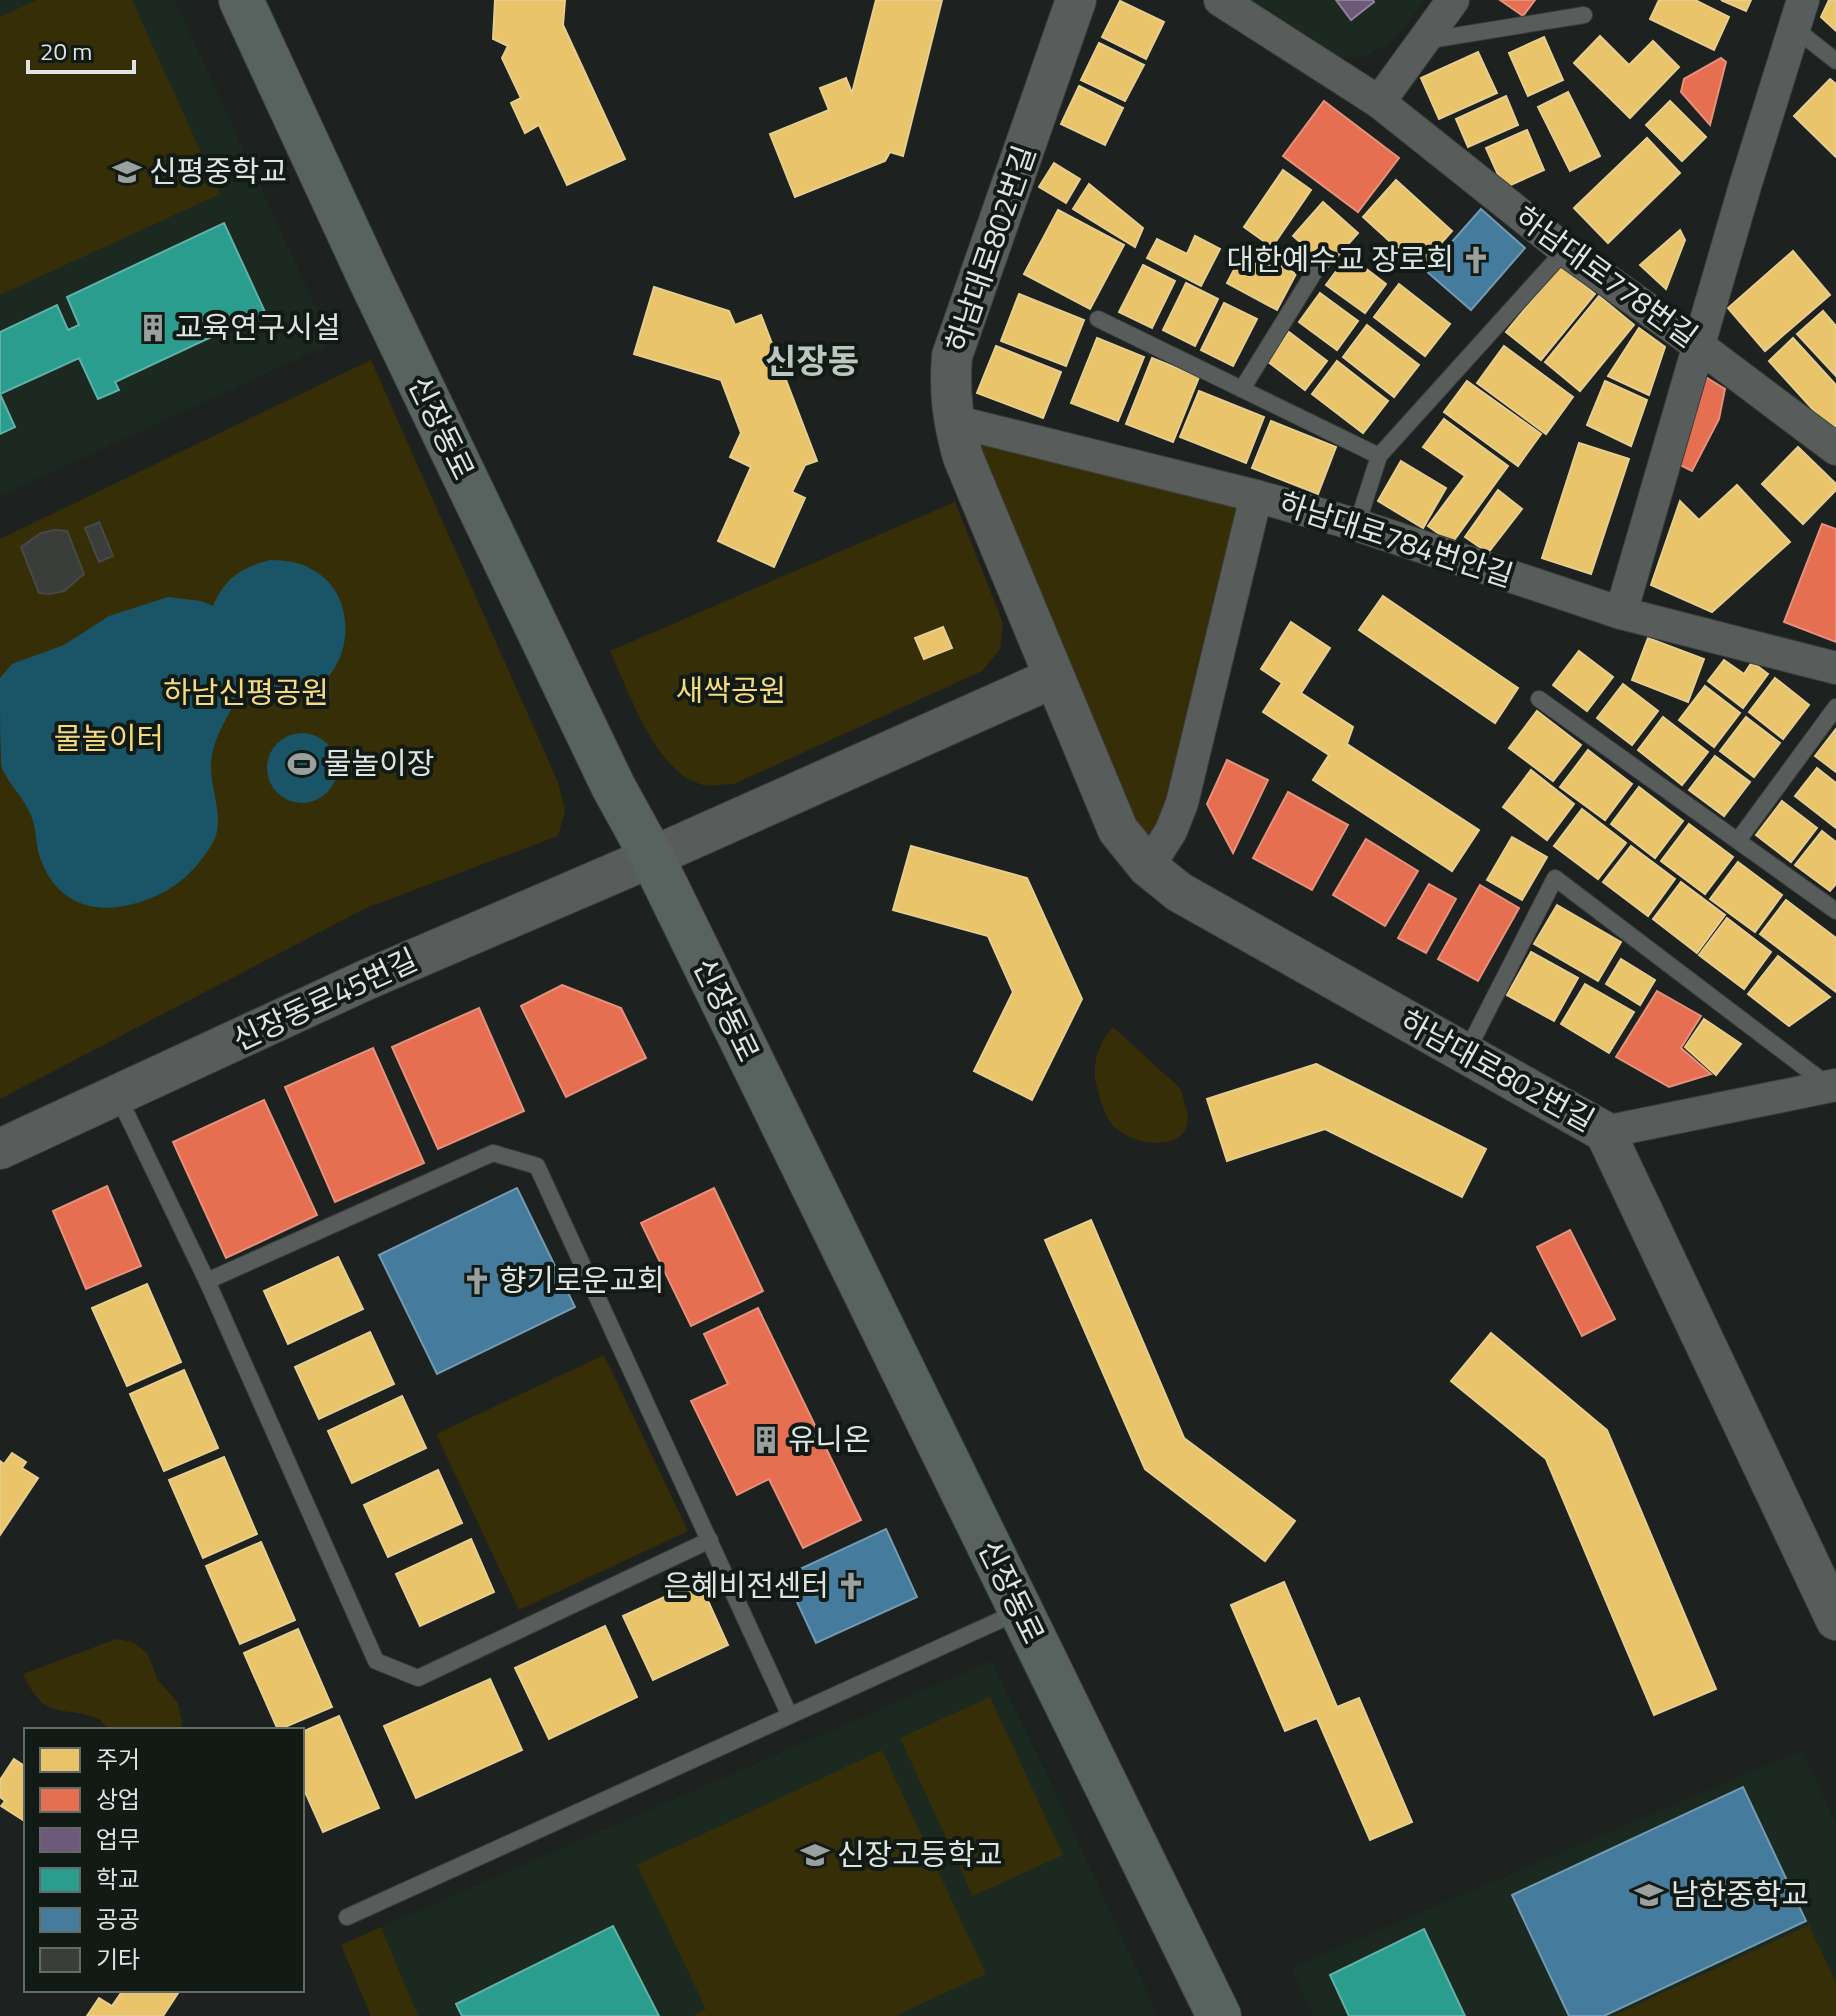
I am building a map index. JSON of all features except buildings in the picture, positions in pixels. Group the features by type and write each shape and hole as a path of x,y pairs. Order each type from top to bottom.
{"main road":[{"name":"신장동로","path":"241,0 392,327 613,786 652,857 1020,1611 1142,1853 1219,2016"}],"street":[{"name":"하남대로802번길","path":"1076,0 952,356 949,388 953,421 963,457 1118,830 1148,867 1179,892 1605,1132 1836,1620"},
{"name":"하남대로778번길","path":"1220,0 1379,102 1565,250 1836,449"},
{"path":"1379,102 1453,0"},
{"path":"1621,613 1798,14"},
{"name":"하남대로784번안길","path":"953,421 1256,496 1357,525 1621,613 1836,668"},
{"path":"1148,867 1171,831 1182,803 1256,496"},
{"path":"652,857 1053,678"},
{"name":"신장동로45번길","path":"0,1149 368,979 652,857"},
{"path":"1605,1132 1833,1086"}],"lane":[{"path":"1798,14 1836,61"},
{"path":"1423,41 1584,15"},
{"path":"1357,525 1379,456 1565,250"},
{"path":"1242,389 1315,271"},
{"path":"1098,319 1379,456"},
{"path":"1539,699 1836,911"},
{"path":"1739,839 1836,707"},
{"path":"1466,1053 1555,878 1833,1086"},
{"path":"118,1096 207,1281 376,1661 418,1678 710,1540"},
{"path":"207,1281 493,1153 537,1166 789,1714"},
{"path":"347,1917 1020,1611"}],"shaded area":[{"name":"신평중학교","path":"0,0 175,0 332,343 0,496"},
{"path":"1251,0 1425,0 1394,40 1363,57 1325,58"},
{"name":"신장고등학교","path":"991,1661 1158,2016 418,2016 381,1927"},
{"name":"남한중학교","path":"1802,1750 1836,1823 1836,2016 1313,2016 1291,1968"}],"green space":[{"path":"37,0 132,0 220,194 0,295 0,17"},
{"name":"하남신평공원","path":"371,360 558,782 565,811 558,836 366,908 0,1099 0,539"},
{"path":"953,421 1256,496 1148,867"},
{"name":"새싹공원","path":"955,502 1003,623 1000,649 982,671 734,784 703,785 671,765 657,748 635,708 610,651"},
{"path":"1113,1027 1180,1089 1188,1122 1183,1133 1174,1140 1161,1143 1133,1138 1121,1132 1108,1118 1098,1093 1095,1067 1100,1046"},
{"path":"604,1355 688,1531 519,1610 436,1434"},
{"path":"116,1639 133,1642 147,1653 158,1680 178,1703 181,1728 107,1728 99,1719 47,1706 39,1700 23,1674"},
{"path":"990,1697 1063,1855 973,1896 900,1738"},
{"path":"882,1750 986,1974 895,2016 693,2016 706,2009 637,1865"},
{"path":"1809,1925 1836,1983 1836,2016 1613,2016"},
{"path":"381,1927 418,2016 371,2016 341,1945"}],"water":[{"name":"물놀이터","path":"270,560 308,567 332,587 344,614 344,644 333,671 311,690 280,698 241,688 212,756 218,816 216,835 189,874 171,888 137,903 103,908 75,901 63,893 44,868 30,814 2,769 0,678 12,664 64,645 109,616 168,597 201,601 213,606 228,581 251,566"},
{"name":"물놀이장","path":"302,733 327,743 337,768 327,793 302,803 277,793 267,768 277,743"}],"place":[{"name":"신평중학교","path":"127,172"},
{"name":"대한예수교 장로회","path":"1476,260"},
{"name":"교육연구시설","path":"153,328"},
{"name":"물놀이장","path":"302,764"},
{"name":"향기로운교회","path":"477,1281"},
{"name":"유니온","path":"766,1440"},
{"name":"은혜비전센터","path":"851,1586"},
{"name":"신장고등학교","path":"815,1855"},
{"name":"남한중학교","path":"1649,1895"}],"district":[{"name":"신장동","path":"812,361"}]}
